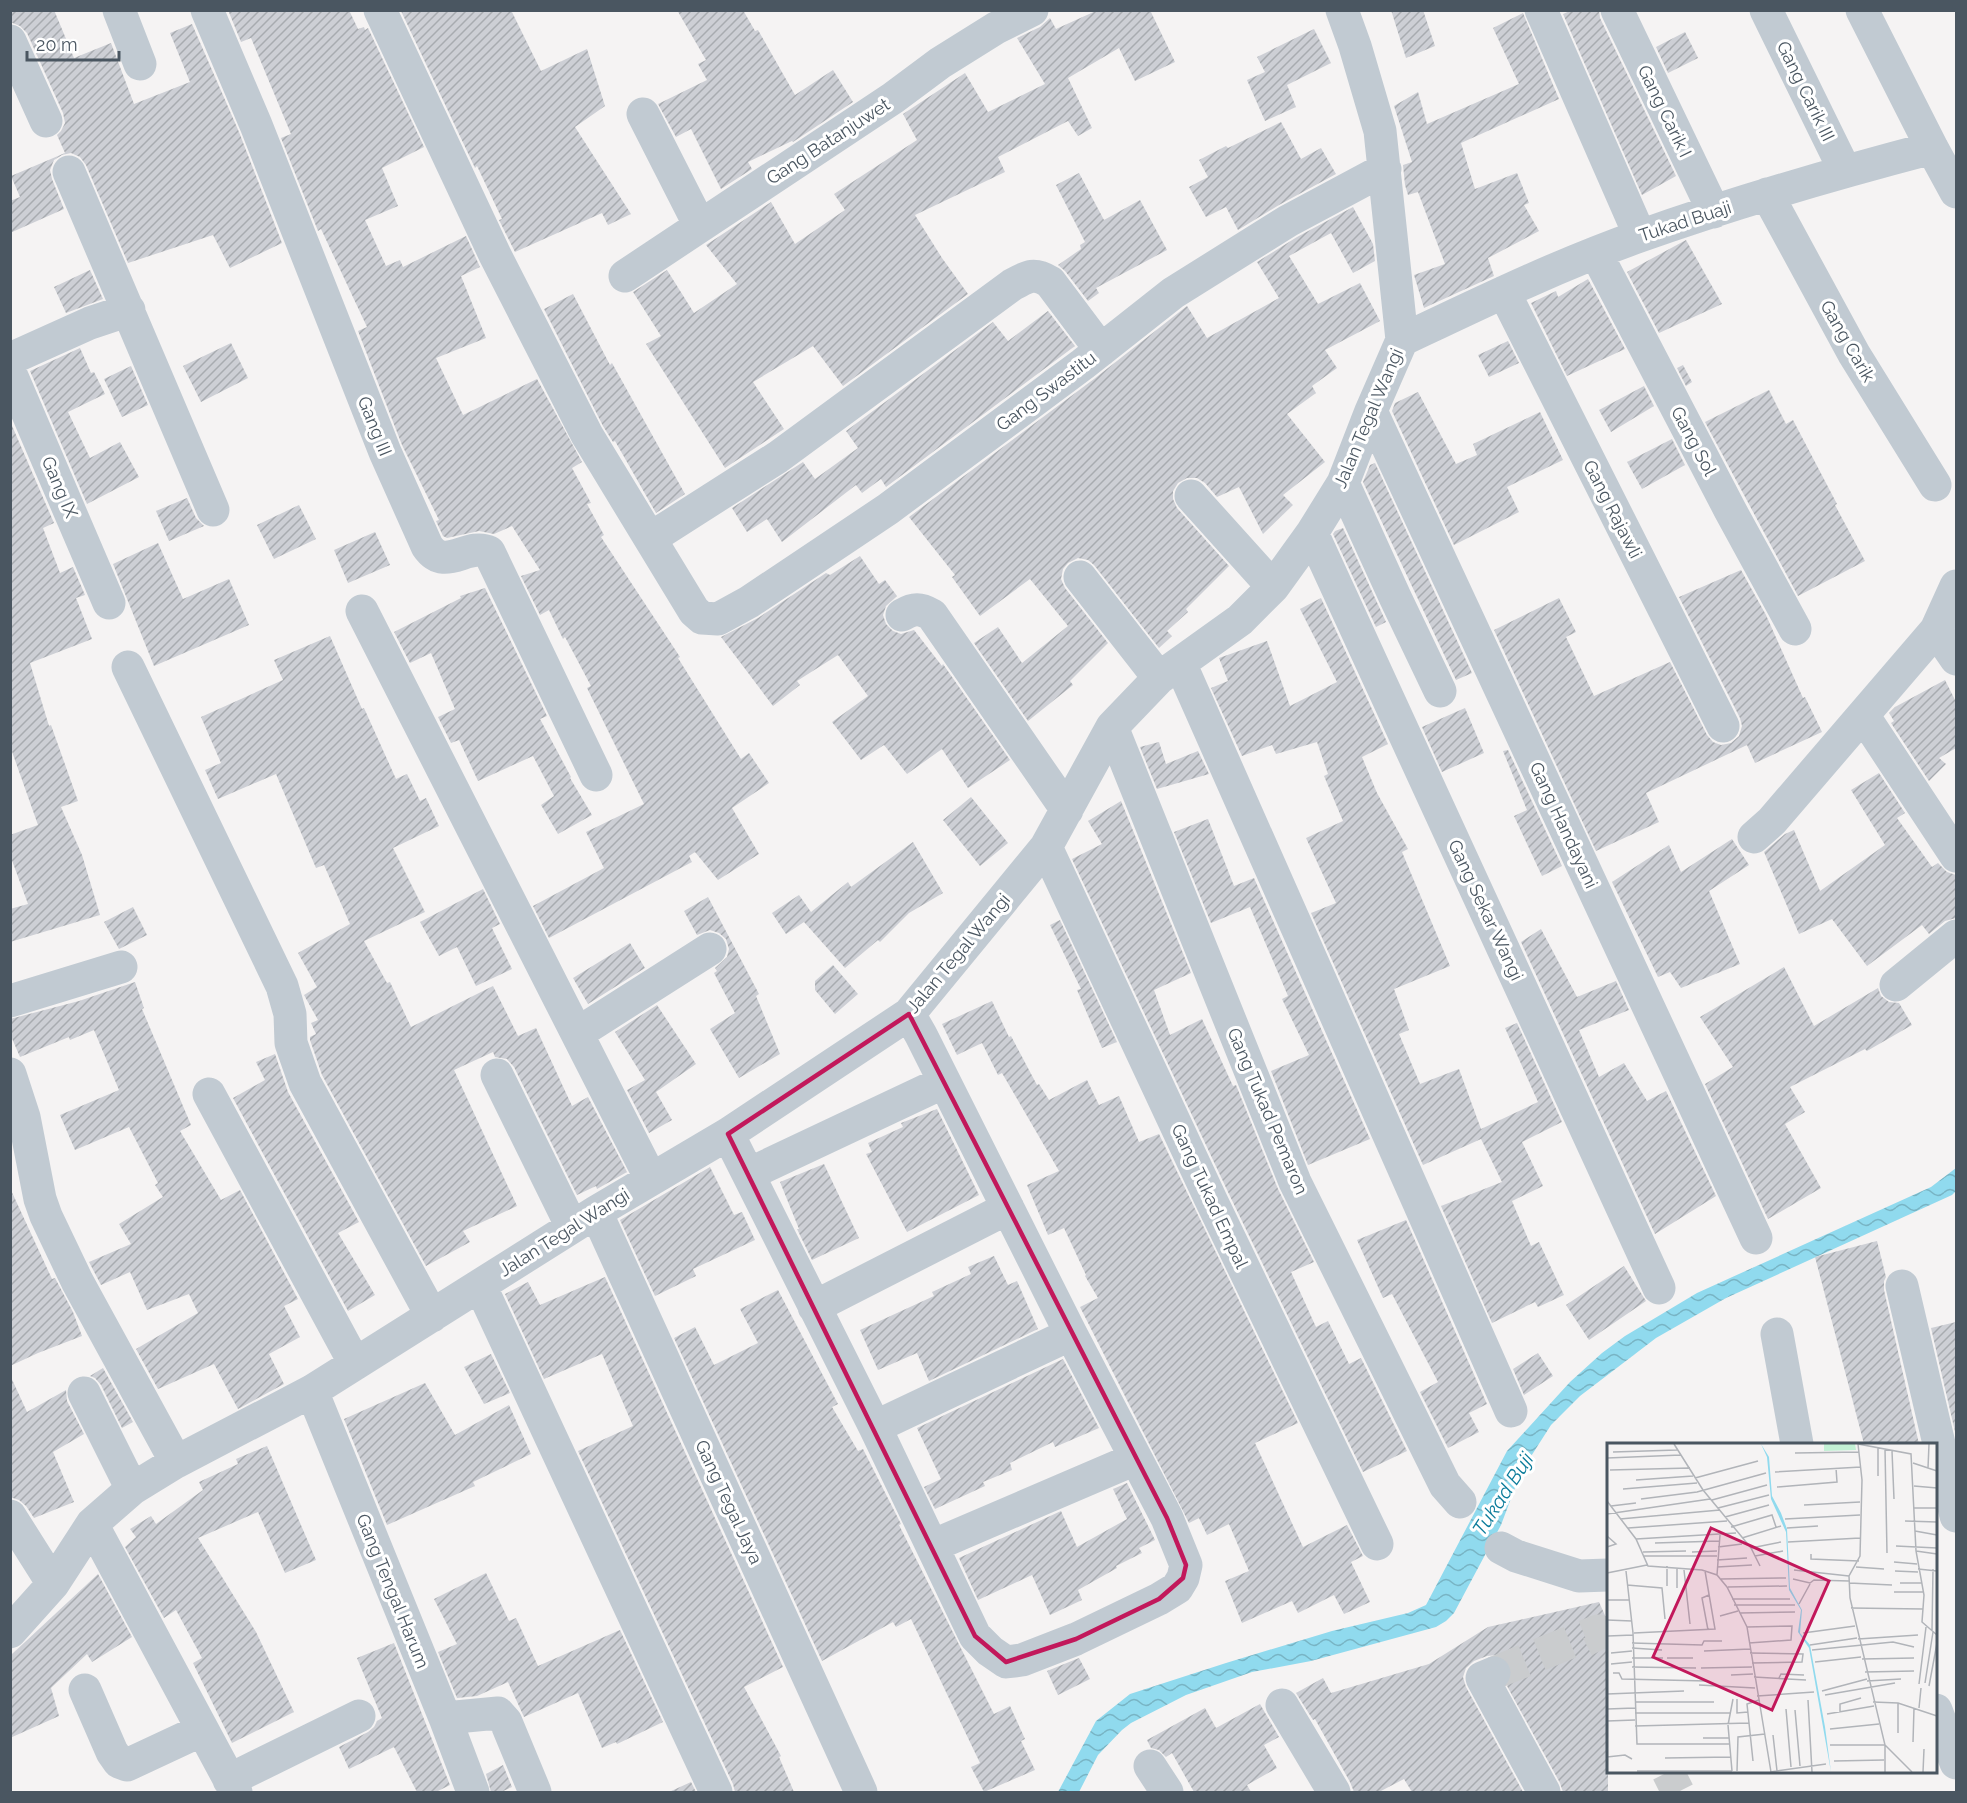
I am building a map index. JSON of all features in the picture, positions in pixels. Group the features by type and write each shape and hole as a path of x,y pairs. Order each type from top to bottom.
{"street":[{"path":"119,10 140,64"},
{"name":"Gang III","path":"207,10 256,125 385,452 427,546 437,557 446,558 483,549 489,552 596,776"},
{"path":"380,10 495,255 587,435 651,538 778,458 1027,276 1040,276 1050,282 1101,350"},
{"name":"Gang Batanjuwet","path":"626,276 893,98 940,63 996,28 1032,10"},
{"name":"Jalan Tegal Wangi","path":"10,1632 53,1584 92,1524 132,1489 176,1462 312,1391 584,1219 728,1134 909,1014 1046,847 1112,727 1170,671 1240,620 1273,587 1312,533 1343,483 1402,340 1380,131 1342,10"},
{"path":"1541,10 1640,236"},
{"name":"Gang Carik I","path":"1617,10 1714,212"},
{"name":"Gang Carik III","path":"1766,10 1845,171"},
{"path":"1862,10 1956,192"},
{"path":"10,41 46,121"},
{"path":"643,114 700,226"},
{"name":"Tukad Buaji","path":"1402,340 1504,292 1640,236 1767,194 1932,148"},
{"name":"Gang Swastitu","path":"651,538 694,611 702,618 718,619 749,602 888,509 1101,350 1173,293 1288,221 1385,168"},
{"path":"69,172 213,510"},
{"name":"Gang Carik","path":"1767,194 1854,354 1935,485"},
{"name":"Gang Sol","path":"1596,253 1795,629"},
{"name":"Gang Rajawli","path":"1504,292 1723,726"},
{"path":"10,359 90,323 129,310"},
{"name":"Gang IX","path":"10,372 110,603"},
{"name":"Gang Handayani","path":"1371,411 1756,1238"},
{"path":"1343,483 1440,691"},
{"path":"1191,496 1273,587"},
{"name":"Gang Sekar Wangi","path":"1312,533 1659,1288"},
{"path":"1080,576 1170,671 1510,1412"},
{"path":"1754,837 1772,821 1936,630 1956,586"},
{"path":"902,615 918,609 932,615 1067,810"},
{"path":"362,611 651,1179"},
{"path":"1936,630 1956,659"},
{"path":"128,667 282,986 290,1014 291,1043 305,1083 432,1316"},
{"path":"1863,716 1956,856"},
{"name":"Gang Tukad Pemaron","path":"1112,727 1295,1182 1452,1494"},
{"name":"Gang Tukad Empal","path":"1046,847 1211,1200 1377,1544"},
{"path":"1896,985 1956,936"},
{"path":"578,1033 710,949"},
{"path":"10,1001 121,967"},
{"path":"728,1134 875,1427 975,1636 990,1651 1006,1662 1022,1660 1076,1639 1177,1588 1183,1578 1186,1565 1167,1518 909,1014"},
{"path":"10,1074 17,1119 46,1216 77,1281 176,1462"},
{"name":"Gang Tegal Jaya","path":"496,1075 584,1219 861,1792"},
{"path":"749,1174 945,1082"},
{"path":"209,1094 356,1364"},
{"path":"814,1307 1008,1208"},
{"path":"480,1284 716,1792"},
{"path":"1902,1286 1956,1516"},
{"path":"875,1427 1071,1334"},
{"path":"1777,1334 1797,1443"},
{"name":"Gang Tengal Harum","path":"312,1391 474,1792"},
{"path":"84,1393 132,1489"},
{"path":"932,1546 1135,1459"},
{"path":"10,1516 53,1584"},
{"path":"92,1524 232,1786 358,1716"},
{"path":"1501,1548 1516,1556 1579,1576 1607,1575"},
{"path":"1494,1673 1482,1678 1544,1792"},
{"path":"85,1690 118,1762 127,1765 202,1730"},
{"path":"1282,1705 1334,1792"},
{"path":"445,1718 498,1713 506,1722 535,1792"},
{"path":"1937,1715 1956,1763"}],"highlighted area":[{"path":"909,1014 1167,1518 1186,1565 1183,1578 1159,1599 1076,1639 1006,1662 975,1636 728,1134"}],"water":[{"name":"Tukad Buji","path":"1956,1168 1956,1191 1952,1195 1726,1298 1656,1338 1580,1396 1551,1425 1521,1472 1501,1525 1454,1613 1446,1621 1436,1627 1311,1661 1252,1672 1186,1695 1131,1723 1122,1730 1098,1755 1079,1792 1058,1792 1096,1721 1130,1694 1332,1631 1408,1613 1426,1605 1507,1451 1570,1382 1602,1353 1625,1336 1697,1293 1931,1187"}],"building":[{"path":"10,10 54,10 74,58 111,43 134,104 190,82 170,33 192,24 239,132 282,243 230,268 213,235 128,263 86,165 80,157 71,153 54,160 50,170 64,209 10,233 10,201 20,197 11,176 65,153 57,135 65,123 63,113 27,33 20,26 10,22"},
{"path":"228,10 349,10 358,29 368,28 424,147 382,168 398,206 365,220 386,266 400,260 403,267 466,236 480,267 461,276 486,338 436,358 463,415 537,379 582,462 572,468 591,503 587,504 604,535 601,537 680,657 678,658 741,759 749,753 769,783 732,808 759,854 718,880 695,852 689,856 692,862 549,938 533,906 604,868 586,832 644,804 587,688 591,686 565,637 563,639 549,610 540,615 521,576 540,570 512,526 494,534 479,531 447,538 443,536 436,521 439,520 402,445 358,331 367,327 321,229 318,231 281,138 291,134 251,38 241,42"},
{"path":"511,10 541,71 587,49 605,106 575,127 631,214 608,225 602,213 515,252 477,166 475,168 401,11"},
{"path":"677,10 743,10 755,31 758,30 795,95 833,70 853,102 793,142 748,162 752,169 721,189 691,129 676,137 658,104 707,80 698,64 706,60"},
{"path":"1098,10 1150,10 1175,62 1135,81 1119,48 1068,78 1092,128 1078,136 1068,121 998,157 1005,172 915,215 968,294 843,386 813,346 753,382 784,429 725,468 646,344 661,336 633,292 667,270 694,313 737,284 706,245 771,202 795,244 845,210 834,194 917,140 903,114 965,73 988,112 1045,84 1017,38 1040,27 1050,18 1056,29"},
{"path":"1391,10 1423,10 1435,46 1406,58"},
{"path":"1572,10 1599,10 1600,18 1676,176 1642,195 1563,14"},
{"path":"1523,13 1559,99 1461,143 1475,189 1517,173 1529,203 1524,205 1539,231 1488,258 1494,276 1424,308 1414,275 1445,264 1418,192 1408,195 1403,165 1412,162 1394,106 1418,92 1427,124 1519,84 1493,28"},
{"path":"1314,29 1331,63 1287,85 1296,107 1265,121 1247,80 1265,72 1257,57"},
{"path":"1685,32 1698,58 1668,73 1656,47"},
{"path":"1281,122 1301,159 1321,148 1336,174 1238,230 1226,207 1206,217 1189,187 1208,177 1199,160"},
{"path":"1079,173 1104,220 1140,200 1167,250 1096,288 1099,293 1088,301 1058,265 1081,249 1080,245 1085,242 1056,185"},
{"path":"1353,207 1373,244 1375,261 1353,273 1331,233 1289,256 1318,304 1360,283 1380,321 1325,350 1337,368 1312,386 1316,393 1287,414 1325,462 1283,495 1293,505 1263,534 1239,487 1217,497 1205,483 1197,478 1187,478 1178,483 1173,491 1173,499 1177,508 1229,566 1186,609 1188,612 1167,631 1172,636 1159,648 1094,565 1088,560 1078,558 1068,563 1063,569 1061,579 1065,588 1108,643 1070,681 1073,685 1028,721 974,643 998,627 1022,663 1068,626 1030,579 980,616 952,577 955,575 909,517 1094,379 1187,306 1207,338 1279,298 1257,262 1297,237"},
{"path":"1686,240 1722,304 1659,333 1627,272"},
{"path":"90,270 103,299 66,313 54,287"},
{"path":"1588,279 1625,349 1567,376 1531,303 1556,291 1558,297"},
{"path":"573,294 610,365 612,363 685,494 656,513 615,441 613,442 603,426 544,309"},
{"path":"1048,311 1075,346 886,487 881,479 862,493 856,485 782,542 767,519 747,532 732,508 803,462 815,479 858,448 846,431 993,322 1008,341"},
{"path":"1508,341 1519,363 1489,377 1478,355"},
{"path":"231,343 248,378 201,402 183,366"},
{"path":"80,348 91,373 94,372 105,394 68,412 90,458 120,442 139,477 87,504 30,371"},
{"path":"1683,365 1692,382 1686,386 1677,368"},
{"path":"131,366 148,405 122,417 104,379"},
{"path":"1644,386 1654,406 1611,432 1599,410"},
{"path":"1769,390 1786,424 1793,420 1865,561 1798,596 1705,422"},
{"path":"1418,392 1456,464 1477,455 1473,444 1540,412 1563,460 1507,487 1519,512 1454,545 1392,411 1395,403"},
{"path":"10,421 54,523 43,528 60,573 73,567 85,595 76,598 92,639 30,663 49,726 51,725 78,801 61,807 82,855 100,915 10,942 10,909 28,904 10,855 10,835 38,825 10,746"},
{"path":"1672,439 1685,465 1642,489 1627,462"},
{"path":"1375,463 1472,673 1456,680 1363,482 1370,465"},
{"path":"187,498 196,518 204,526 169,541 156,511"},
{"path":"299,505 316,539 274,559 257,525"},
{"path":"1343,528 1386,622 1376,627 1333,534"},
{"path":"375,532 390,565 348,583 334,550"},
{"path":"158,543 183,599 229,579 249,625 154,666 113,564"},
{"path":"860,556 879,584 885,580 897,596 886,606 883,615 886,624 893,631 901,634 914,630 942,666 943,664 1010,760 968,788 942,749 907,774 884,745 861,760 832,722 868,696 838,655 797,681 800,685 773,706 721,637 758,618 826,573 830,575"},
{"path":"1741,570 1766,615 1803,698 1805,697 1822,732 1755,763 1747,745 1646,793 1659,822 1596,851 1494,630 1559,598 1576,632 1566,637 1594,696 1670,662 1707,735 1713,742 1721,745 1731,743 1739,736 1742,726 1740,718 1679,597"},
{"path":"485,588 547,716 540,719 592,815 558,834 541,805 554,796 533,756 478,781 459,740 451,743 438,717 455,709 431,653 410,663 394,632 461,598 460,596"},
{"path":"1321,598 1388,744 1362,757 1377,793 1408,849 1402,852 1450,966 1394,989 1409,1030 1399,1034 1420,1084 1459,1069 1481,1129 1538,1102 1505,1028 1517,1023 1562,1122 1522,1142 1543,1186 1512,1201 1531,1246 1539,1242 1564,1295 1538,1307 1535,1302 1492,1323 1441,1206 1502,1182 1481,1139 1423,1165 1311,913 1336,903 1306,838 1343,821 1324,776 1328,774 1317,742 1276,754 1272,745 1242,756 1211,688 1228,681 1219,658 1267,641 1290,706 1337,682 1300,609"},
{"path":"330,636 396,779 407,774 420,801 426,798 439,826 393,848 425,912 364,941 387,983 390,982 411,1027 493,986 518,1036 536,1028 572,1106 588,1097 627,1172 597,1189 596,1186 577,1195 514,1067 507,1059 495,1057 493,1052 454,1070 517,1206 463,1231 470,1242 426,1266 322,1075 310,1040 310,1037 316,1034 311,1023 318,1020 304,995 317,987 298,953 350,924 324,865 316,868 276,774 218,799 205,770 221,763 201,717 283,680 274,660"},
{"path":"1945,680 1956,702 1956,748 1939,758 1946,764 1929,781 1891,723 1894,721 1889,713 1895,707"},
{"path":"1465,708 1484,753 1442,772 1422,727"},
{"path":"1159,742 1166,764 1198,751 1209,774 1157,789 1140,747"},
{"path":"1508,750 1562,866 1542,876 1514,816 1527,810 1503,751"},
{"path":"1879,773 1905,813 1897,818 1932,867 1938,863 1947,872 1956,875 1956,918 1945,921 1929,934 1922,925 1867,966 1832,919 1799,934 1764,852 1785,834 1794,830 1820,891 1885,845 1851,790"},
{"path":"971,797 1008,843 980,866 943,820"},
{"path":"1121,801 1191,973 1154,990 1170,1035 1202,1019 1233,1086 1236,1085 1278,1189 1314,1262 1291,1272 1316,1327 1328,1321 1349,1364 1361,1358 1407,1451 1363,1472 1228,1192 1072,859 1102,844 1088,821"},
{"path":"1208,819 1234,886 1254,878 1370,1139 1308,1165 1271,1071 1309,1055 1282,999 1288,996 1250,907 1211,923 1174,832"},
{"path":"1732,839 1749,865 1709,891 1740,964 1681,988 1670,972 1658,977 1612,882 1669,845 1681,872"},
{"path":"913,842 943,893 909,913 880,942 878,940 845,968 804,922 786,934 772,913 799,895 811,912 848,882 851,887"},
{"path":"483,889 500,924 492,928 512,969 476,986 457,947 439,956 420,922"},
{"path":"708,897 759,994 756,996 780,1054 739,1078 710,1029 735,1013 714,973 717,971 715,968 727,957 729,949 726,939 710,930 697,935 684,911"},
{"path":"133,907 147,935 119,949 104,922"},
{"path":"1060,920 1117,1042 1102,1048 1077,990 1081,989 1050,925"},
{"path":"1541,929 1577,997 1616,981 1629,1010 1579,1030 1599,1077 1624,1063 1647,1101 1666,1091 1716,1196 1655,1234 1521,942"},
{"path":"630,943 645,968 588,1004 573,978"},
{"path":"833,965 858,994 835,1014 815,990 815,981"},
{"path":"1784,967 1814,1026 1878,988 1881,996 1889,1002 1899,1003 1912,1025 1867,1051 1865,1049 1790,1087 1805,1112 1785,1124 1821,1188 1768,1219 1705,1084 1733,1067 1700,1017"},
{"path":"135,982 144,1008 142,1009 191,1125 180,1131 221,1200 240,1190 298,1299 284,1306 300,1337 269,1354 284,1384 238,1409 214,1364 158,1389 136,1349 198,1313 189,1294 147,1310 130,1272 101,1285 89,1262 131,1244 119,1224 163,1197 155,1185 158,1183 129,1127 75,1150 60,1115 119,1090 94,1030 70,1040 69,1037 20,1057 10,1034 10,1019 79,1001"},
{"path":"992,1001 1009,1037 1011,1036 1037,1085 1039,1084 1049,1100 1087,1080 1099,1105 1119,1096 1139,1142 1159,1134 1298,1423 1255,1443 1303,1547 1347,1525 1363,1556 1351,1562 1370,1602 1344,1614 1334,1595 1298,1613 1292,1601 1242,1623 1225,1581 1249,1571 1229,1524 1207,1535 1199,1518 1189,1523 1080,1307 1098,1298 1085,1276 1064,1228 1048,1235 1027,1185 1059,1171 1002,1073 998,1075 982,1043 957,1055 942,1024"},
{"path":"657,1005 696,1064 656,1092 672,1120 649,1133 627,1090 645,1080 615,1032"},
{"path":"275,1054 288,1092 359,1222 338,1233 375,1295 348,1311 233,1098 265,1080 256,1062"},
{"path":"937,1109 979,1195 907,1232 866,1154 872,1152 868,1143 903,1127 901,1123"},
{"path":"824,1164 859,1238 812,1260 797,1229 799,1229 780,1182"},
{"path":"710,1167 734,1215 742,1212 755,1240 693,1269 696,1276 655,1296 620,1220"},
{"path":"10,1188 52,1279 55,1278 73,1312 82,1336 10,1366"},
{"path":"1406,1220 1487,1404 1469,1413 1479,1432 1448,1448 1420,1392 1438,1382 1392,1294 1383,1298 1357,1240"},
{"path":"1877,1241 1886,1277 1884,1290 1919,1443 1864,1443 1815,1257"},
{"path":"994,1256 1008,1285 1017,1281 1038,1329 929,1381 917,1353 878,1370 860,1330 934,1296 932,1292 971,1274 968,1267"},
{"path":"1624,1266 1646,1301 1589,1340 1566,1305"},
{"path":"605,1277 783,1667 744,1687 781,1756 779,1757 794,1792 735,1792 578,1451 633,1426 602,1354 544,1379 505,1294 528,1282 540,1305"},
{"path":"778,1290 838,1404 832,1407 858,1451 863,1449 994,1714 1010,1706 1025,1739 1021,1741 1035,1770 984,1792 971,1767 980,1763 911,1619 896,1627 893,1622 822,1661 674,1338 695,1327 714,1365 758,1343 740,1309"},
{"path":"1956,1322 1956,1436 1931,1328"},
{"path":"1538,1353 1553,1376 1524,1395 1513,1369"},
{"path":"491,1354 510,1393 484,1404 464,1367"},
{"path":"1063,1359 1099,1428 1055,1447 1053,1442 1010,1463 1012,1470 983,1482 985,1486 935,1509 924,1487 941,1479 917,1428"},
{"path":"103,1368 133,1422 122,1428 101,1385 90,1376"},
{"path":"10,1375 27,1412 66,1390 67,1401 84,1434 53,1452 74,1502 34,1518 26,1506 10,1497"},
{"path":"425,1383 455,1435 509,1405 531,1454 473,1482 475,1486 387,1525 344,1419"},
{"path":"267,1446 316,1560 285,1573 258,1512 198,1538 256,1632 294,1712 232,1743 193,1663 202,1658 176,1610 164,1618 125,1547 136,1537 130,1529 151,1516 156,1524 203,1490 199,1482 238,1464 236,1459"},
{"path":"1127,1483 1155,1540 1139,1548 1142,1553 1078,1590 1082,1600 1050,1615 1032,1575 978,1600 959,1558 1061,1511 1077,1547 1127,1519 1113,1489"},
{"path":"486,1573 509,1621 516,1618 538,1666 620,1630 663,1722 617,1744 616,1742 602,1748 578,1693 524,1717 508,1682 477,1696 457,1698 438,1652 457,1644 434,1599"},
{"path":"98,1574 132,1637 92,1662 87,1654 51,1688 59,1716 10,1738 10,1656"},
{"path":"1599,1602 1607,1620 1608,1792 1563,1792 1507,1686 1512,1676 1511,1665 1506,1659 1497,1655 1474,1661 1466,1668 1463,1677 1466,1687 1523,1792 1412,1792 1404,1779 1379,1792 1354,1792 1315,1719 1313,1720 1296,1693 1323,1678 1331,1693 1429,1664 1488,1627"},
{"path":"394,1643 450,1785 436,1792 417,1792 394,1747 349,1769 339,1747 368,1732 382,1718 357,1658"},
{"path":"1079,1658 1090,1679 1058,1695 1047,1671"},
{"path":"1260,1704 1279,1737 1264,1745 1277,1768 1247,1785 1251,1792 1194,1792 1172,1753 1166,1757 1159,1750 1151,1748 1147,1740 1205,1708 1216,1728"},
{"path":"503,1765 512,1787 501,1792 491,1792 486,1774"},
{"path":"691,1782 696,1792 669,1792"}],"tunnel":[{"path":"1494,1673 1598,1631 1607,1649"},
{"path":"1668,1773 1678,1792"}]}
